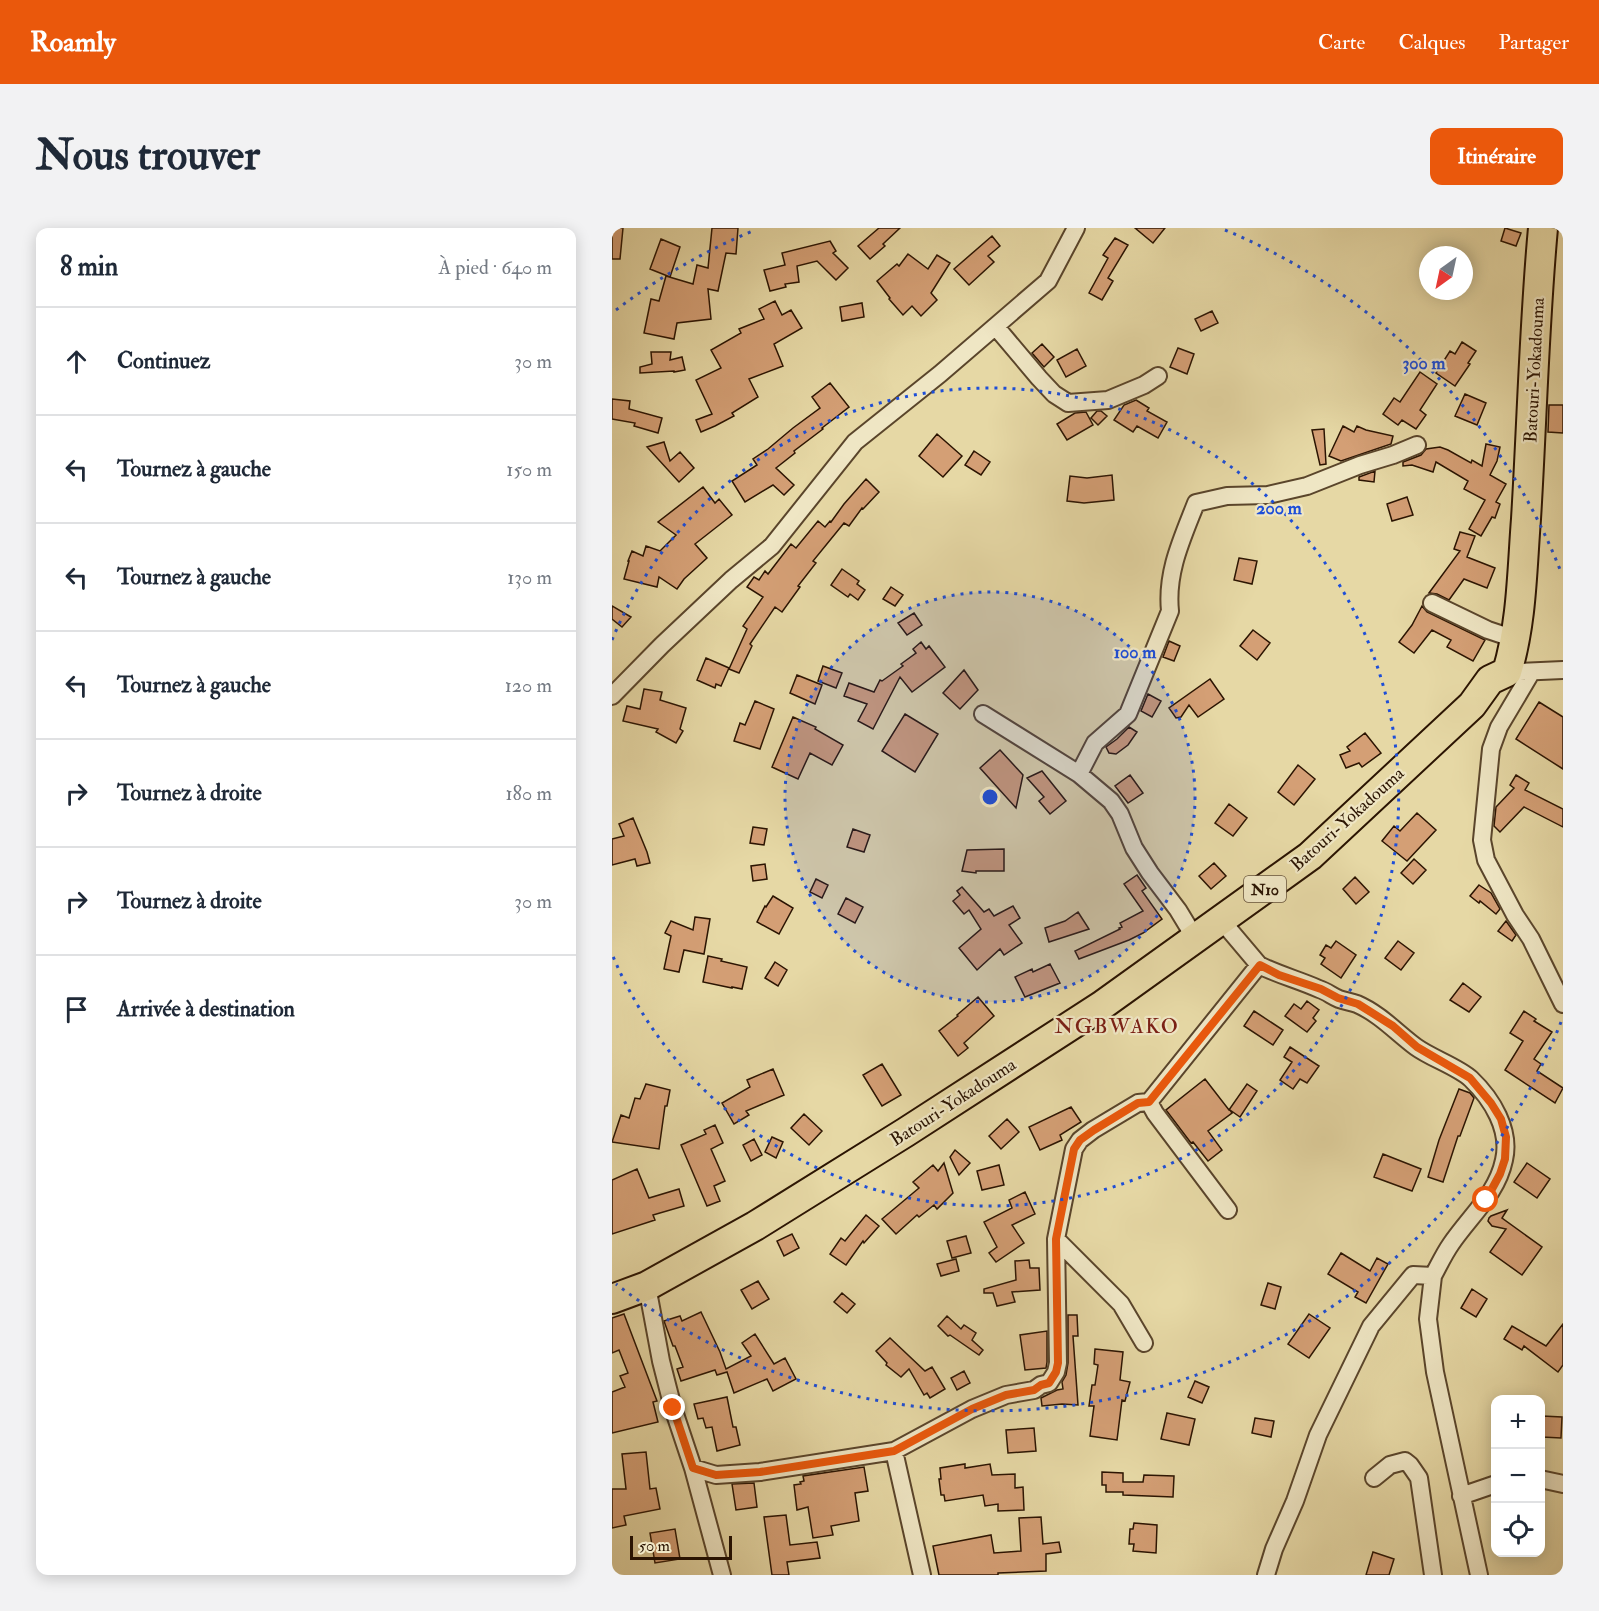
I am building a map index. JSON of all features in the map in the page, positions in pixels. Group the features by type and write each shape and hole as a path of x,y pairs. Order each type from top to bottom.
{"highway":[{"name":"Batouri-Yokadouma","path":"612,1299 647,1286 755,1226 1101,1006 1310,856 1457,720 1491,680 1519,672 1515,639 1520,610 1538,276 1543,228"}],"street":[{"path":"612,696 731,580 772,546 855,442 940,374 1048,281 1076,228"},
{"path":"996,327 1054,394 1068,403 1108,400 1144,385 1158,376"},
{"path":"1079,774 1095,743 1128,714 1170,611 1168,594 1172,569 1196,503 1227,496 1268,495 1307,486 1417,445"},
{"path":"1432,603 1488,630 1515,639"},
{"path":"1563,670 1519,672 1491,749 1482,840 1486,860 1515,915 1531,939 1563,1004"},
{"path":"983,714 1079,774 1111,801 1120,814 1134,848 1195,938"},
{"path":"1221,920 1260,965 1279,975 1358,1004 1393,1026 1417,1047 1470,1078 1501,1119 1506,1137 1506,1150 1500,1174 1486,1200 1450,1244 1433,1276 1429,1313 1429,1331 1435,1372 1479,1575"},
{"path":"693,1468 716,1475 760,1472 894,1451 972,1409 1006,1395 1034,1390 1049,1383 1056,1372 1058,1363 1056,1239 1074,1149 1080,1140 1138,1103 1149,1102 1260,965"},
{"path":"1149,1102 1228,1210"},
{"path":"1056,1239 1121,1304 1144,1343"},
{"path":"1266,1575 1318,1435 1371,1326 1413,1275 1433,1276"},
{"path":"647,1286 661,1361 673,1408 693,1468 718,1574"},
{"path":"894,1451 922,1575"},
{"path":"1374,1478 1390,1465 1405,1461 1419,1478 1433,1575"},
{"path":"698,1491 716,1475"},
{"path":"1545,1480 1563,1484"},
{"path":"1461,1496 1491,1486"}],"building":[{"path":"612,228 623,228 620,259 612,259"},
{"path":"712,228 738,228 736,254 726,253 718,291 708,289 711,319 677,323 674,339 644,333 651,299 659,301 666,276 693,284 697,265 708,268"},
{"path":"879,228 900,228 870,259 858,246"},
{"path":"1135,228 1165,228 1153,243"},
{"path":"1505,228 1521,233 1516,246 1501,241"},
{"path":"992,236 1000,246 988,256 994,262 969,285 954,269"},
{"path":"1115,238 1128,245 1108,278 1113,281 1102,300 1089,293 1108,258 1103,255"},
{"path":"661,239 680,247 670,277 650,269"},
{"path":"830,241 836,251 833,253 848,268 836,280 817,261 797,266 799,282 785,284 786,287 770,291 764,270 785,265 782,253"},
{"path":"908,254 928,269 937,255 950,263 931,293 937,300 921,316 912,306 903,315 877,281 897,264 899,266"},
{"path":"775,301 782,315 791,310 802,328 774,344 783,366 749,379 758,397 732,413 734,416 701,432 696,420 712,414 696,380 721,368 711,350 741,333 739,329 764,319 759,309"},
{"path":"862,303 864,317 842,321 840,307"},
{"path":"1212,311 1218,323 1201,331 1195,319"},
{"path":"1462,342 1476,351 1455,386 1436,373 1450,351 1455,354"},
{"path":"1042,344 1054,357 1044,367 1032,353"},
{"path":"1178,348 1194,354 1187,374 1170,367"},
{"path":"1077,349 1086,366 1066,377 1057,360"},
{"path":"651,352 671,352 670,360 682,357 685,370 640,373 640,367 652,364"},
{"path":"1420,372 1437,384 1420,410 1426,415 1416,429 1402,420 1398,425 1383,414 1394,398 1400,402"},
{"path":"830,383 849,407 776,468 794,485 784,495 773,485 745,502 732,481 757,465 753,459 820,408 812,397"},
{"path":"1465,394 1486,403 1477,425 1455,416"},
{"path":"612,399 630,401 629,409 662,418 658,433 634,426 635,423 612,419"},
{"path":"1136,400 1149,408 1147,411 1167,422 1158,438 1137,426 1133,432 1114,420 1124,405"},
{"path":"1549,405 1563,405 1563,433 1548,432"},
{"path":"1097,411 1107,416 1098,425 1091,418"},
{"path":"1086,412 1093,425 1067,440 1057,424 1075,413"},
{"path":"1343,426 1354,432 1357,426 1393,436 1391,444 1341,461 1329,456"},
{"path":"1324,429 1326,464 1320,465 1312,430"},
{"path":"937,434 962,456 943,477 919,456"},
{"path":"664,442 670,461 680,452 694,468 679,482 647,447"},
{"path":"1486,444 1500,447 1497,461 1490,475 1506,484 1496,502 1500,504 1495,518 1492,517 1481,536 1469,529 1485,500 1464,489 1468,481 1436,462 1433,472 1412,465 1403,466 1403,462 1421,455 1426,449 1440,447 1471,463 1472,460 1482,466"},
{"path":"974,451 990,462 981,475 965,465"},
{"path":"1375,471 1374,482 1359,480 1359,477"},
{"path":"1112,475 1114,500 1084,503 1067,501 1070,476 1087,478"},
{"path":"866,479 879,492 862,508 849,526 844,523 813,561 816,563 782,612 775,607 750,644 752,646 739,673 729,669 747,629 743,626 763,597 747,587 754,577 759,580 765,571 768,574 791,544 796,548 818,521 825,527 831,522"},
{"path":"703,487 715,503 719,499 732,515 695,544 707,558 684,579 677,589 659,577 657,587 624,579 632,551 643,556 646,546 660,551 676,535 658,522"},
{"path":"1407,497 1413,515 1392,521 1387,504"},
{"path":"1460,532 1475,536 1467,557 1495,568 1487,588 1464,579 1449,600 1429,593 1460,551 1454,549"},
{"path":"1239,558 1257,561 1252,584 1234,580"},
{"path":"842,569 859,581 857,584 865,590 858,600 850,594 848,597 831,585"},
{"path":"891,587 903,595 895,606 883,599"},
{"path":"612,606 631,617 622,627 612,619"},
{"path":"1422,606 1427,612 1485,640 1473,661 1447,647 1451,640 1432,630 1414,653 1399,642 1412,625"},
{"path":"914,613 922,625 907,635 898,623"},
{"path":"1253,630 1270,643 1257,660 1240,646"},
{"path":"1169,641 1180,646 1174,661 1163,657"},
{"path":"921,642 926,649 929,646 945,667 912,692 900,677 873,729 858,721 867,704 844,696 849,683 874,692 880,680 882,681 903,666 901,664 916,653 913,649"},
{"path":"706,658 729,668 721,686 716,684 715,688 697,680"},
{"path":"823,666 842,673 836,688 818,681"},
{"path":"964,670 978,690 960,709 943,693"},
{"path":"797,675 822,685 815,704 790,693"},
{"path":"1210,679 1224,699 1198,717 1189,705 1181,717 1176,718 1169,708"},
{"path":"644,689 662,692 660,700 686,708 680,729 683,731 676,743 656,732 658,729 623,721 627,706 640,709"},
{"path":"1148,694 1161,701 1152,717 1141,711"},
{"path":"755,701 774,709 760,749 734,741 740,723 745,725"},
{"path":"1539,702 1563,717 1563,769 1516,739"},
{"path":"905,714 938,734 915,772 882,751"},
{"path":"793,717 816,727 815,729 843,745 832,765 810,753 798,779 772,767"},
{"path":"1129,727 1137,732 1128,745 1116,754 1109,753 1106,747"},
{"path":"1365,733 1381,753 1362,767 1359,763 1346,768 1340,755 1350,751 1347,747"},
{"path":"1000,750 1023,775 1016,808 980,768"},
{"path":"1298,765 1315,779 1294,805 1278,792"},
{"path":"1042,771 1066,801 1050,814 1039,801 1044,797 1027,778"},
{"path":"1130,775 1143,793 1128,803 1115,786"},
{"path":"1516,775 1529,783 1525,790 1563,809 1563,827 1524,807 1500,832 1494,826 1496,807 1514,788 1510,785"},
{"path":"1229,804 1247,818 1233,836 1215,823"},
{"path":"1417,813 1436,830 1407,861 1382,841 1394,826 1400,831"},
{"path":"633,818 650,863 637,866 635,859 612,865 612,839 624,836 619,824"},
{"path":"753,827 767,829 764,845 750,843"},
{"path":"853,829 870,835 864,852 847,847"},
{"path":"1004,849 1004,871 976,871 976,873 962,871 967,850"},
{"path":"1414,859 1426,870 1413,884 1401,873"},
{"path":"1214,863 1226,876 1211,889 1199,876"},
{"path":"765,864 767,879 753,881 751,866"},
{"path":"1137,875 1146,888 1142,891 1162,919 1129,940 1079,959 1075,951 1120,929 1122,927 1120,923 1143,911 1124,884"},
{"path":"1355,877 1369,892 1356,904 1343,889"},
{"path":"816,879 828,885 822,898 810,892"},
{"path":"1479,885 1491,893 1500,909 1496,914 1470,896"},
{"path":"962,887 984,912 989,909 994,916 1013,906 1020,918 1009,925 1022,943 1004,955 1000,949 977,970 959,948 981,929 969,910 964,914 953,901 960,895 957,891"},
{"path":"773,896 793,908 779,934 757,922"},
{"path":"846,898 863,907 855,923 838,914"},
{"path":"1078,912 1089,929 1049,942 1045,928 1065,921"},
{"path":"695,917 710,919 704,954 684,950 679,972 664,969 671,936 665,933 671,921 693,930"},
{"path":"1506,921 1516,935 1512,941 1498,931"},
{"path":"1336,941 1356,955 1341,978 1321,964 1325,958 1320,955 1326,945 1331,948"},
{"path":"1398,941 1414,953 1401,970 1385,958"},
{"path":"708,956 747,967 742,989 703,982"},
{"path":"775,962 787,970 778,986 765,978"},
{"path":"1050,964 1060,983 1025,997 1015,977"},
{"path":"1463,983 1481,997 1469,1012 1450,1000"},
{"path":"978,997 994,1016 964,1043 968,1048 958,1056 939,1031"},
{"path":"1307,1001 1319,1010 1313,1018 1316,1021 1307,1032 1285,1016 1294,1004 1301,1009"},
{"path":"1254,1011 1283,1030 1273,1045 1244,1026"},
{"path":"1524,1011 1536,1019 1534,1021 1552,1032 1534,1059 1541,1064 1537,1071 1563,1088 1555,1103 1505,1070 1523,1041 1510,1033"},
{"path":"1290,1047 1319,1066 1307,1083 1300,1079 1293,1089 1280,1080 1292,1062 1284,1057"},
{"path":"882,1064 901,1095 882,1106 863,1075"},
{"path":"773,1069 784,1095 746,1111 749,1115 734,1124 722,1103 750,1087 747,1080"},
{"path":"1205,1079 1229,1110 1247,1084 1257,1091 1240,1117 1230,1110 1232,1113 1208,1131 1222,1150 1208,1161 1166,1110"},
{"path":"646,1084 670,1090 667,1106 665,1106 659,1149 612,1142 621,1115 629,1118 635,1098 640,1099"},
{"path":"1459,1089 1470,1093 1474,1098 1460,1136 1458,1136 1443,1182 1428,1177 1439,1140"},
{"path":"1071,1107 1081,1122 1060,1135 1062,1140 1040,1150 1029,1127"},
{"path":"804,1114 822,1131 809,1145 791,1128"},
{"path":"1007,1119 1019,1132 1001,1149 989,1136"},
{"path":"715,1125 723,1143 711,1149 725,1181 714,1186 720,1201 707,1206 681,1145 706,1134 704,1130"},
{"path":"772,1137 783,1142 776,1158 765,1152"},
{"path":"754,1139 762,1155 751,1161 743,1145"},
{"path":"955,1150 970,1163 959,1175 950,1157"},
{"path":"1383,1154 1421,1169 1412,1191 1374,1177"},
{"path":"944,1163 953,1193 937,1209 934,1205 919,1217 917,1215 896,1234 882,1219 919,1188 913,1182 933,1165 938,1171"},
{"path":"1527,1163 1550,1179 1537,1198 1514,1182"},
{"path":"999,1165 1004,1185 982,1190 977,1171"},
{"path":"637,1169 649,1198 679,1189 684,1206 653,1215 655,1220 612,1234 612,1180"},
{"path":"1025,1192 1035,1214 1012,1225 1024,1243 996,1262 989,1253 997,1247 984,1222 1012,1208 1009,1200"},
{"path":"1507,1210 1502,1218 1542,1247 1522,1275 1490,1252 1506,1229 1492,1226 1488,1221 1489,1218"},
{"path":"866,1215 879,1226 864,1243 863,1241 846,1265 830,1254 841,1238 845,1241"},
{"path":"792,1234 799,1248 784,1256 777,1241"},
{"path":"966,1236 971,1253 952,1258 947,1241"},
{"path":"1341,1253 1370,1271 1377,1258 1388,1264 1366,1303 1355,1297 1358,1292 1328,1274"},
{"path":"956,1259 959,1271 941,1276 937,1264"},
{"path":"1029,1260 1030,1268 1039,1268 1040,1290 1012,1292 1015,1302 997,1306 993,1293 984,1293 984,1289 1016,1280 1015,1261"},
{"path":"758,1281 769,1299 752,1309 741,1290"},
{"path":"1268,1283 1281,1287 1275,1309 1261,1305"},
{"path":"1472,1289 1487,1299 1476,1317 1461,1308"},
{"path":"842,1293 855,1304 847,1313 834,1302"},
{"path":"701,1312 726,1369 751,1356 742,1343 755,1334 774,1364 785,1358 796,1379 773,1391 767,1379 734,1393 727,1372 717,1375 715,1370 681,1381 677,1369 683,1367 664,1321 680,1316 682,1321"},
{"path":"624,1314 657,1401 653,1402 658,1422 612,1433 612,1392 625,1387 620,1376 628,1373 619,1350 612,1353 612,1318"},
{"path":"1309,1314 1330,1328 1309,1358 1288,1344"},
{"path":"1068,1315 1077,1315 1078,1336 1073,1336 1078,1405 1042,1406 1041,1398 1063,1389 1062,1382 1068,1363"},
{"path":"947,1316 961,1329 964,1325 976,1333 972,1340 983,1350 979,1355 950,1335 948,1336 938,1326"},
{"path":"1563,1324 1563,1365 1558,1372 1524,1346 1522,1350 1504,1339 1512,1326 1546,1346"},
{"path":"1047,1331 1046,1368 1025,1370 1020,1335"},
{"path":"890,1338 925,1371 932,1367 945,1389 930,1398 927,1393 924,1395 909,1369 901,1377 886,1365 887,1363 876,1351"},
{"path":"1095,1349 1123,1352 1120,1380 1130,1382 1125,1401 1122,1400 1117,1440 1090,1436 1094,1406 1089,1406 1098,1365 1094,1364"},
{"path":"964,1371 970,1383 957,1390 951,1378"},
{"path":"1195,1381 1209,1387 1202,1403 1188,1397"},
{"path":"727,1397 733,1427 736,1427 740,1445 717,1451 712,1427 706,1428 703,1418 698,1419 694,1404"},
{"path":"1167,1413 1195,1419 1189,1445 1161,1439"},
{"path":"1545,1416 1562,1417 1561,1438 1545,1437"},
{"path":"1255,1418 1274,1421 1271,1437 1252,1433"},
{"path":"1034,1428 1036,1451 1008,1453 1006,1430"},
{"path":"646,1452 650,1489 656,1488 660,1509 624,1516 626,1525 612,1528 612,1489 626,1489 622,1454"},
{"path":"965,1464 965,1468 990,1464 992,1475 1015,1474 1015,1488 1023,1487 1024,1510 998,1511 998,1504 985,1506 983,1495 945,1501 944,1495 941,1495 940,1468"},
{"path":"864,1467 868,1491 855,1493 859,1521 831,1526 833,1535 813,1538 808,1507 797,1510 794,1485 804,1481 803,1476"},
{"path":"1102,1472 1123,1473 1123,1482 1143,1482 1144,1475 1174,1476 1173,1497 1106,1492 1106,1485 1102,1485"},
{"path":"754,1483 757,1507 736,1510 732,1484"},
{"path":"786,1515 790,1545 817,1542 820,1558 787,1562 789,1575 772,1575 764,1517"},
{"path":"1041,1517 1043,1544 1059,1542 1061,1552 1046,1554 1046,1571 998,1573 998,1575 939,1575 933,1546 991,1535 994,1553 1021,1551 1019,1518"},
{"path":"1134,1523 1157,1525 1156,1553 1133,1551 1134,1544 1129,1544 1130,1529 1133,1529"},
{"path":"675,1529 680,1559 655,1563 650,1533"},
{"path":"1373,1552 1394,1559 1389,1575 1366,1575"}],"district":[{"name":"NGBWAKO","path":"1117,1026"}],"route":[{"path":"673,1408 693,1468 716,1475 760,1472 894,1451 972,1409 1006,1395 1034,1390 1049,1383 1056,1372 1058,1363 1056,1239 1074,1149 1080,1140 1094,1130 1138,1103 1149,1102 1260,965 1279,975 1358,1004 1393,1026 1417,1047 1470,1078 1501,1119 1506,1137 1505,1159 1486,1200"}]}
